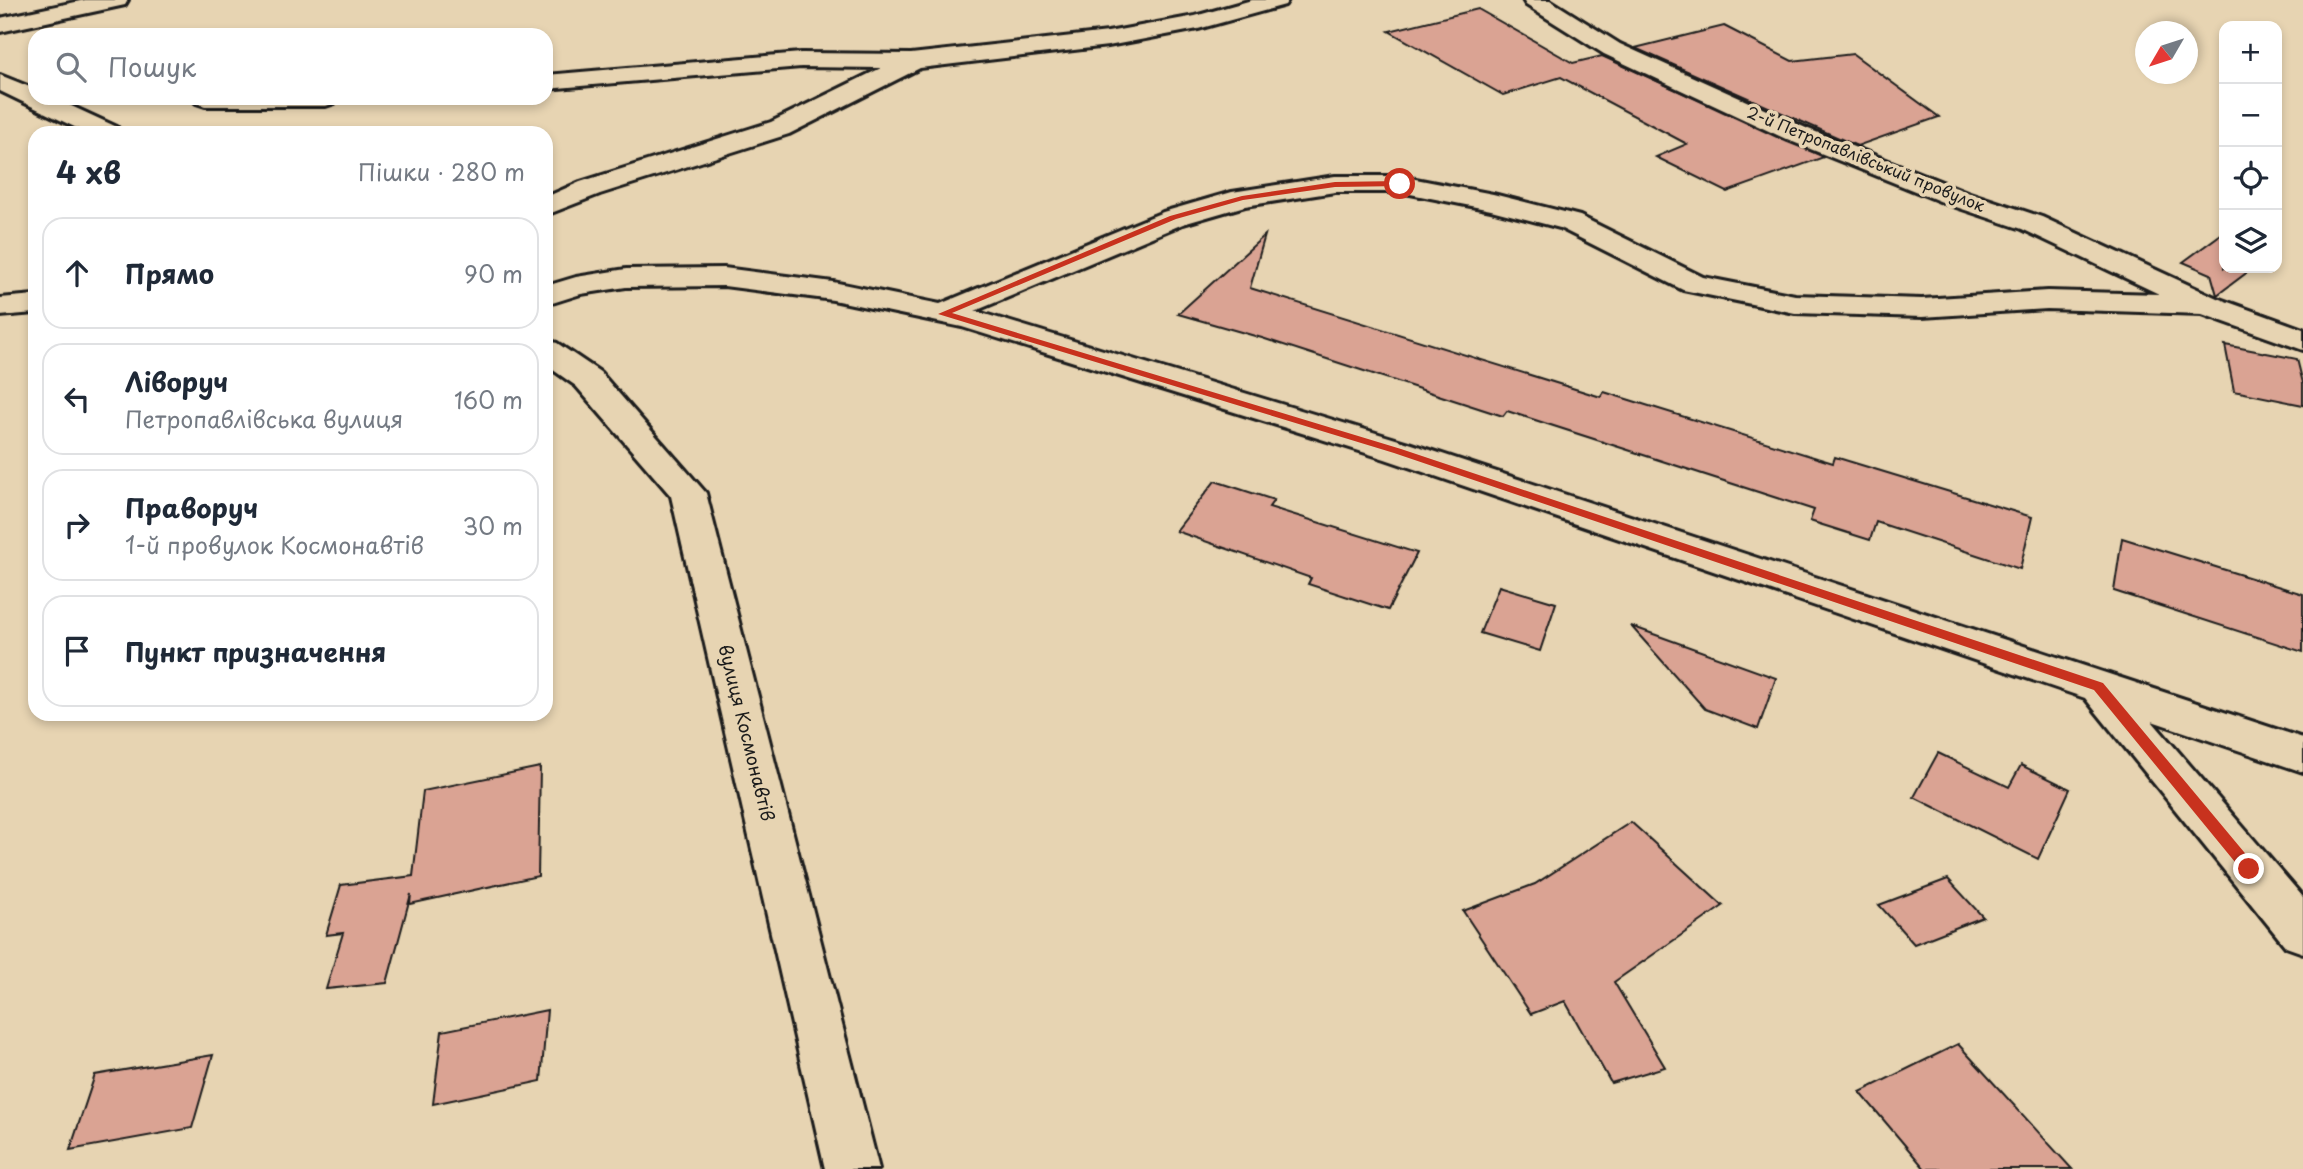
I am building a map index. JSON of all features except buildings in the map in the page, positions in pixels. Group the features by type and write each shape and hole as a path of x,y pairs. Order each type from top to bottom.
{"street":[{"path":"0,25 117,0"},
{"path":"553,81 801,60 914,61 1108,39 1198,22 1277,0"},
{"name":"2-й Петропавлівський провулок","path":"1534,0 1612,49 1797,134 1958,198 2032,223 2206,305 2303,340"},
{"path":"553,204 590,188 780,128 914,61"},
{"path":"0,82 28,95"},
{"path":"0,101 28,99"},
{"path":"49,105 93,126"},
{"name":"2-й Петропавлівський провулок","path":"942,314 1173,218 1242,198 1335,184 1400,184 1506,205 1570,222 1694,284 1795,304 1922,309 2047,300 2206,305"},
{"path":"553,294 576,286 626,278 724,277 832,291 969,319 1397,451 2303,755"},
{"path":"0,307 28,305"},
{"name":"вулиця Космонавтів","path":"553,355 588,379 688,493 852,1169"},
{"path":"2099,686 2303,932"}],"route":[{"path":"1400,184 1335,184 1242,198 1173,218 942,314 969,319 1397,451 2099,686 2249,869"}]}
